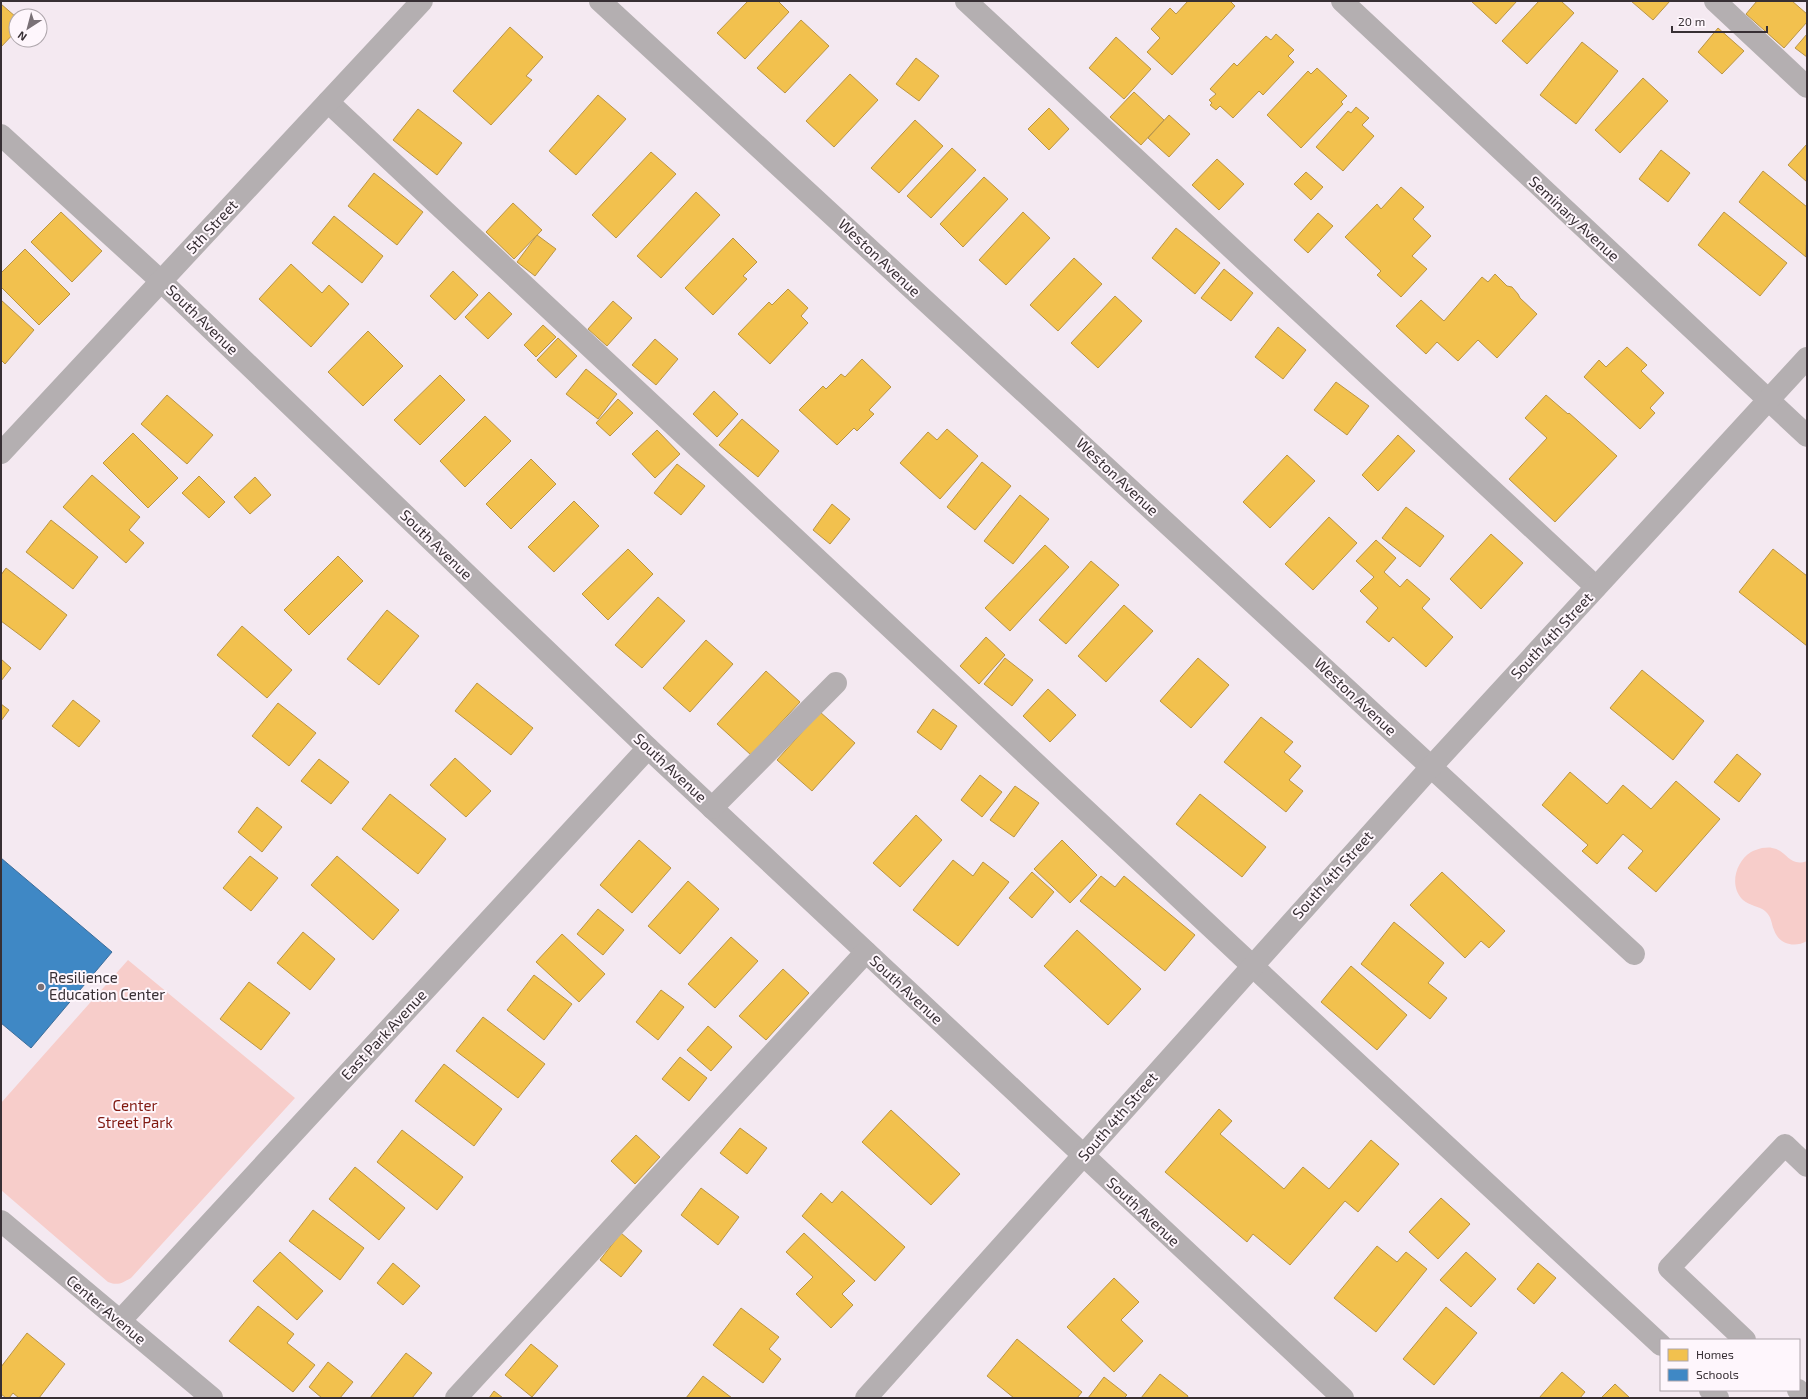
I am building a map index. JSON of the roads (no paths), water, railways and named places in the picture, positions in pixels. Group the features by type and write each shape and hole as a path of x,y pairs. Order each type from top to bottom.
{"street":[{"name":"5th Street","path":"1,453 162,282 422,1"},
{"name":"Weston Avenue","path":"600,1 1634,954"},
{"path":"966,1 1596,587"},
{"name":"Seminary Avenue","path":"1342,1 1807,436"},
{"path":"1715,1 1807,87"},
{"path":"328,102 1660,1344"},
{"name":"South Avenue","path":"1,135 162,282 648,748 1343,1398"},
{"name":"South 4th Street","path":"866,1398 1084,1157 1252,965 1431,767 1807,358"},
{"path":"712,808 836,683"},
{"name":"East Park Avenue","path":"120,1321 648,748"},
{"path":"456,1398 866,952"},
{"path":"1744,1339 1669,1268 1785,1145 1807,1166"},
{"name":"Center Avenue","path":"1,1221 212,1398"}],"place":[{"name":"Resilience Education Center","path":"41,987"}],"park label":[{"name":"Center Street Park","path":"135,1114"}]}
